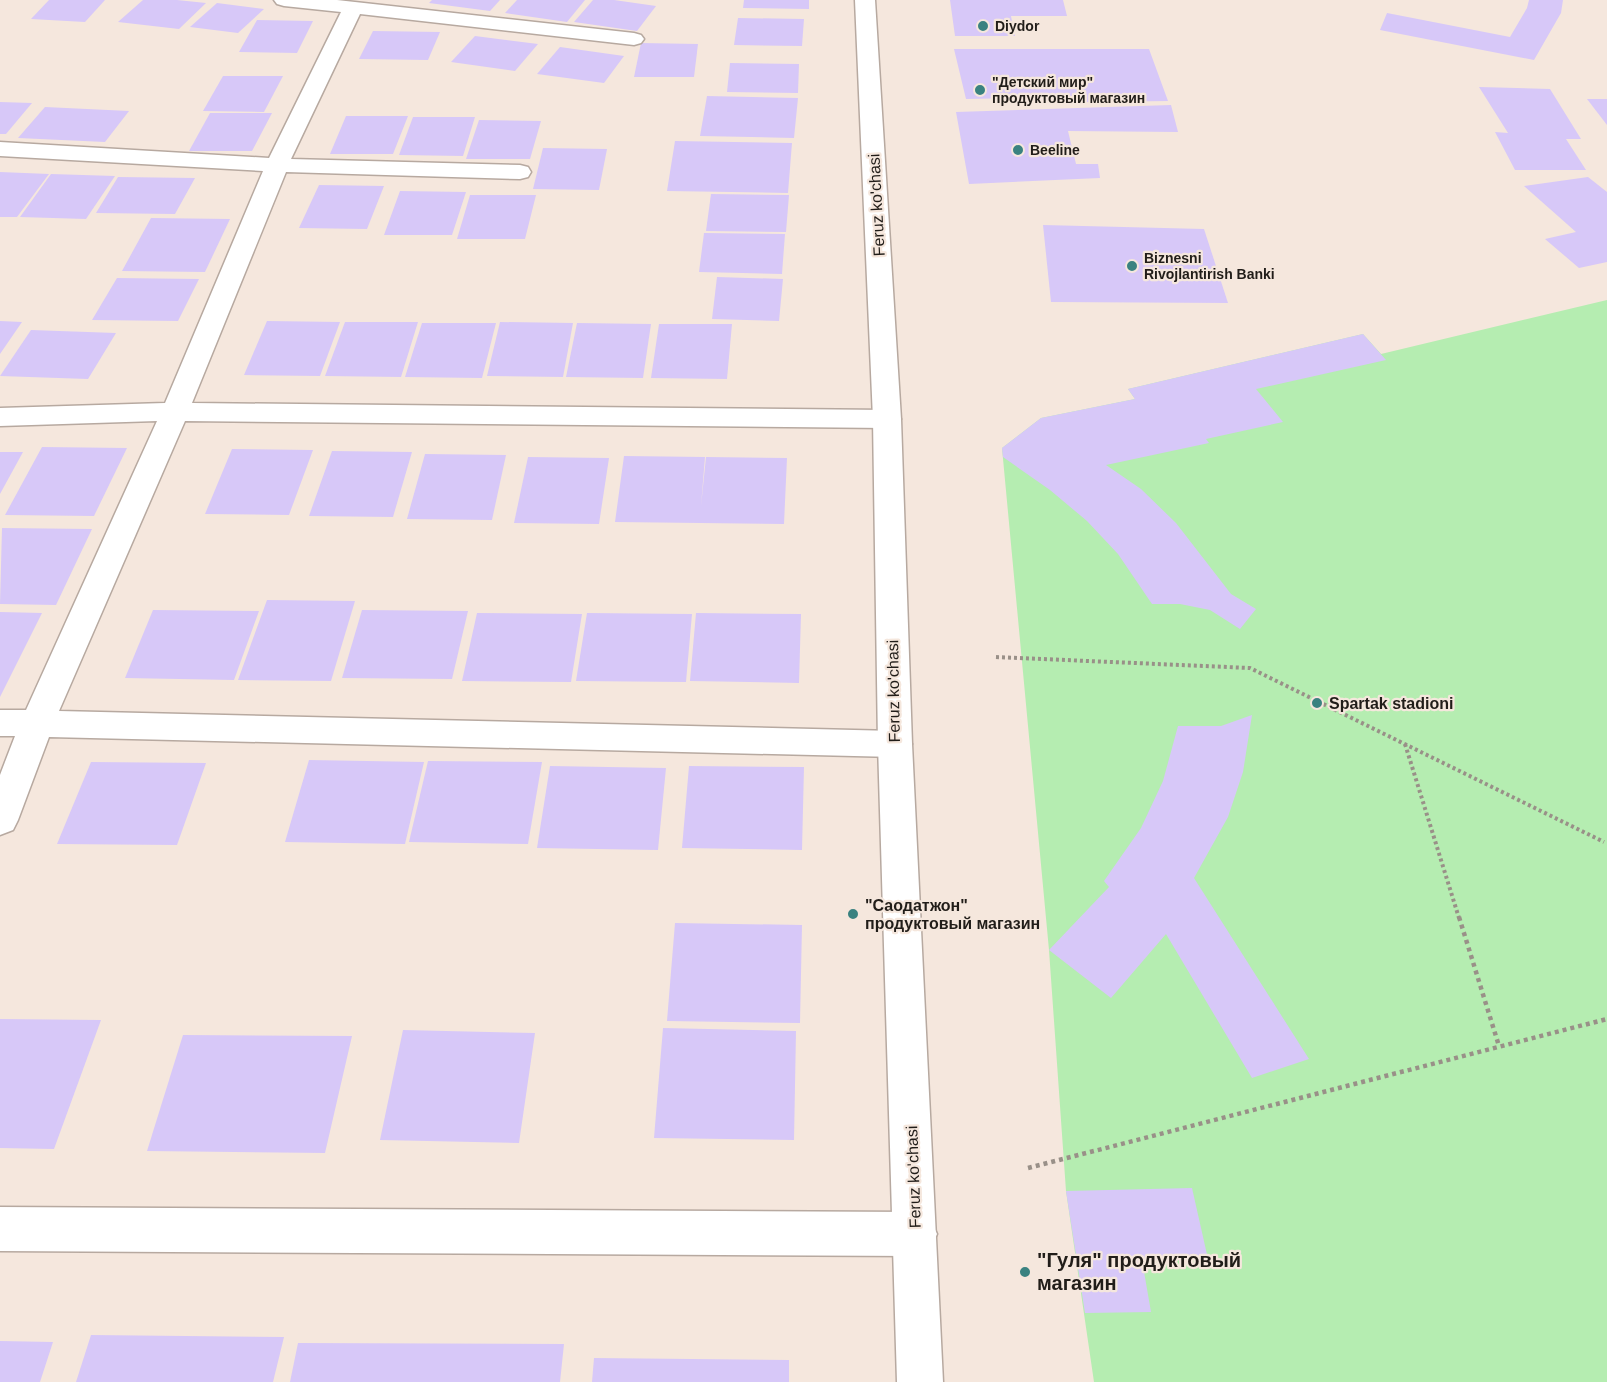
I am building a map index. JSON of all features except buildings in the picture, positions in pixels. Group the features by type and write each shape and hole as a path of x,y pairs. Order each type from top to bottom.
{"street":[{"path":"284,0 634,39"},
{"name":"Feruz ko'chasi","path":"865,0 887,419 895,744 920,1382"},
{"path":"0,820 37,723 175,412 278,165 353,8"},
{"path":"0,149 278,165 520,172"},
{"path":"0,417 175,412 887,419"},
{"path":"0,723 895,744"},
{"path":"0,1229 915,1234"}],"path":[{"path":"996,657 1250,668 1604,842"},
{"path":"1405,744 1499,1046"},
{"path":"1028,1167 1607,1019"}],"green space":[{"name":"Spartak stadioni","path":"1607,300 1607,1382 1094,1382 1066,1191 1049,950 1002,448 1041,418 1135,399 1128,389 1363,334 1381,354"}],"place":[{"name":"Diydor","path":"983,26"},
{"name":"\"Детский мир\" продуктовый магазин","path":"980,90"},
{"name":"Beeline","path":"1018,150"},
{"name":"Biznesni Rivojlantirish Banki","path":"1132,266"},
{"name":"Spartak stadioni","path":"1317,703"},
{"name":"\"Саодатжон\" продуктовый магазин","path":"853,914"},
{"name":"\"Гуля\" продуктовый магазин","path":"1025,1272"}]}
